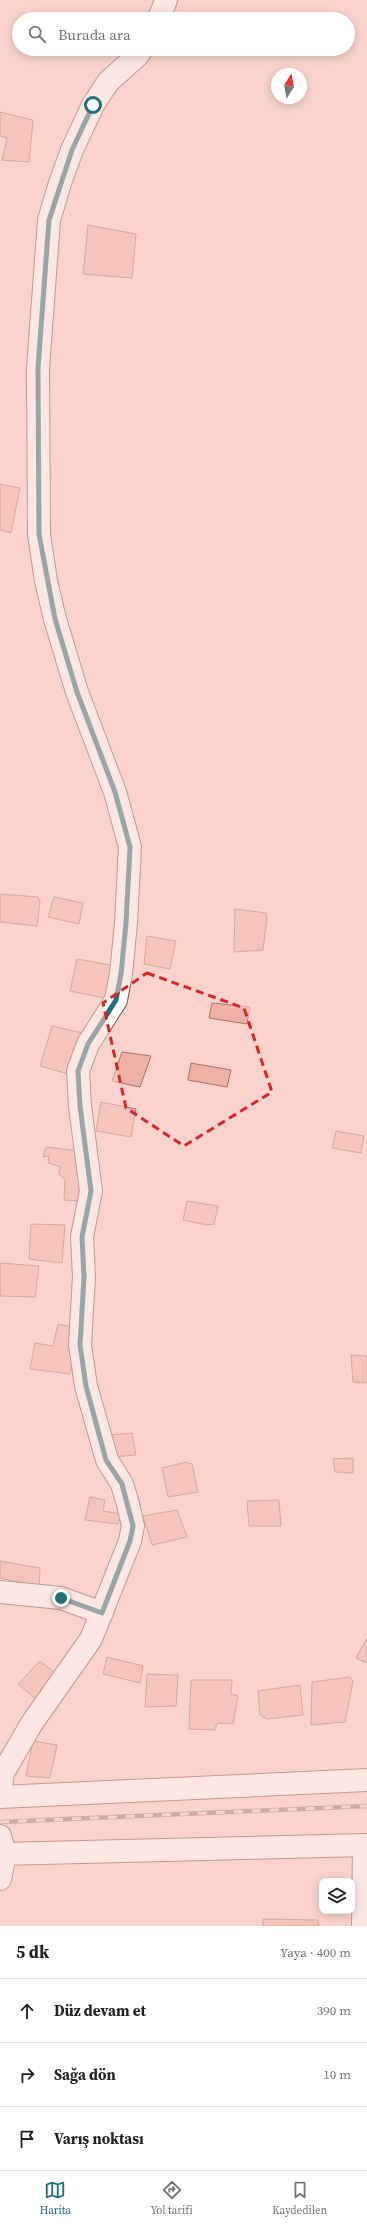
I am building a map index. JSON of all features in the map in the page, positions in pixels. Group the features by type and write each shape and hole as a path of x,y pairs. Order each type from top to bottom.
{"street":[{"path":"162,12 166,0"},
{"path":"137,56 108,82 93,105 72,150 60,183 49,220 38,368 39,534 46,581 55,619 77,692 115,792 130,847 126,923 121,974 116,1000 88,1044 78,1071 80,1106 91,1191 82,1237 84,1277 80,1345 86,1386 106,1460 122,1484 133,1526 130,1541 91,1639 32,1723 3,1773 0,1796 367,1780"},
{"path":"0,1592 61,1598 102,1613"},
{"path":"0,1879 2,1848 366,1845 363,1926"}],"highlighted area":[{"path":"147,973 244,1008 272,1092 184,1146 126,1108 103,1003"}],"building":[{"path":"0,112 33,120 29,162 2,160 7,138 0,136"},
{"path":"88,225 136,234 132,278 83,274"},
{"path":"0,484 20,488 11,533 0,530"},
{"path":"0,894 38,897 40,902 37,926 0,922"},
{"path":"54,897 83,903 79,924 48,917"},
{"path":"235,909 266,913 267,918 263,950 234,952"},
{"path":"147,936 176,941 170,969 144,964"},
{"path":"77,959 116,966 109,999 70,991"},
{"path":"212,1003 250,1007 247,1024 209,1018"},
{"path":"52,1026 83,1033 72,1075 40,1066"},
{"path":"122,1052 151,1056 140,1087 112,1081"},
{"path":"191,1063 231,1070 227,1087 188,1080"},
{"path":"101,1102 136,1109 131,1137 96,1131"},
{"path":"336,1131 364,1136 361,1153 332,1148"},
{"path":"46,1147 79,1151 81,1201 64,1200 65,1180 59,1174 60,1167 48,1163 49,1156 43,1157"},
{"path":"187,1201 218,1206 214,1224 207,1225 183,1220"},
{"path":"31,1224 65,1225 62,1263 29,1259"},
{"path":"0,1263 39,1266 35,1297 0,1296"},
{"path":"58,1324 77,1328 70,1374 30,1369 35,1343 53,1346"},
{"path":"351,1355 367,1356 367,1383 353,1382"},
{"path":"132,1433 136,1455 111,1457 109,1435"},
{"path":"353,1458 353,1473 335,1472 333,1459"},
{"path":"186,1462 192,1464 198,1492 168,1497 162,1468"},
{"path":"90,1497 105,1500 103,1511 121,1514 118,1524 85,1520"},
{"path":"279,1500 281,1526 249,1526 247,1501"},
{"path":"177,1510 187,1537 152,1545 143,1516"},
{"path":"0,1561 40,1568 39,1586 0,1578"},
{"path":"367,1638 367,1663 356,1658"},
{"path":"107,1657 143,1666 140,1683 103,1674"},
{"path":"40,1661 58,1675 37,1700 18,1684"},
{"path":"147,1674 178,1675 176,1706 145,1707"},
{"path":"350,1677 353,1681 345,1722 311,1725 312,1682"},
{"path":"191,1680 232,1680 231,1694 238,1696 233,1724 217,1723 215,1730 189,1729"},
{"path":"300,1685 303,1715 267,1719 260,1715 258,1691"},
{"path":"33,1741 57,1745 50,1778 26,1776"},
{"path":"263,1919 318,1920 319,1926 263,1926"}],"railway":[{"path":"0,1822 367,1806"}],"route":[{"path":"61,1598 102,1613 130,1541 133,1526 122,1484 106,1460 86,1386 80,1345 84,1277 82,1237 91,1191 80,1106 78,1071 88,1044 116,1000 121,974 126,923 130,847 115,792 77,692 55,619 46,581 39,534 38,368 49,220 72,150 93,105"}]}
